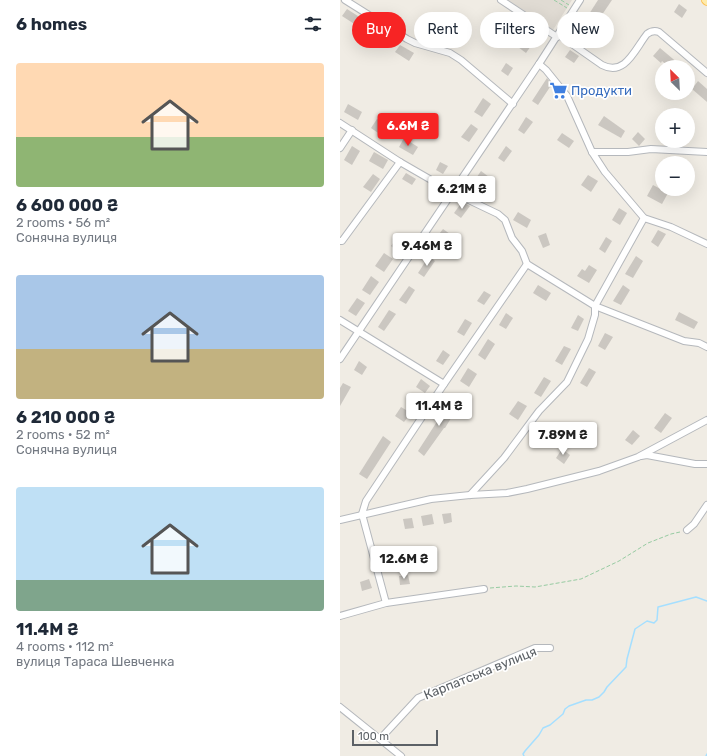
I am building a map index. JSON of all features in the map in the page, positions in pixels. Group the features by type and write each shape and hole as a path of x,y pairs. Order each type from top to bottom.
{"street":[{"path":"345,0 361,12 411,41 450,53 461,60 513,104"},
{"path":"501,0 557,35"},
{"path":"573,10 580,0"},
{"path":"576,48 602,65 608,68 616,69 624,64 647,34 651,31 656,31 707,73"},
{"path":"340,359 557,37"},
{"path":"539,64 546,70 567,96 592,152 605,172 644,218 670,227 707,244"},
{"path":"340,123 400,162 452,192 498,214 505,220 512,238 522,251 527,264 595,306 684,341 699,343 707,347"},
{"path":"340,148 352,130"},
{"path":"592,152 628,152 651,149 707,152"},
{"path":"340,241 342,241 400,162"},
{"path":"470,495 504,458 539,411 567,382 588,339 595,316 595,306 644,218"},
{"path":"386,603 362,514 366,501 444,384 527,264"},
{"path":"340,320 444,384"},
{"path":"638,457 707,420"},
{"path":"340,520 431,499 507,493 526,489 599,471 647,455 695,464 707,464"},
{"path":"687,530 694,524 707,505"},
{"path":"340,616 386,603 484,589"},
{"name":"Карпатська вулиця","path":"380,739 418,698 535,648 550,648"},
{"path":"340,707 401,756"}],"path":[{"path":"554,0 573,10"},
{"path":"561,0 573,10"},
{"path":"484,589 516,586 535,587 581,579 619,561 648,543 671,534 687,530"}],"shaded area":[{"path":"507,0 572,0 564,12 557,12 557,24 553,30 549,27 549,12 525,12"}],"building":[{"path":"598,0 612,0 604,12 590,12"},
{"path":"679,4 687,10 682,18 674,12"},
{"path":"347,9 352,12 352,22 342,16"},
{"path":"398,48 405,48 414,53 409,61 395,52"},
{"path":"519,48 530,48 526,53"},
{"path":"660,48 674,60 658,60 653,56"},
{"path":"570,50 579,56 574,63 565,57"},
{"path":"506,63 513,68 508,76 501,71"},
{"path":"547,78 553,86 552,88 550,87 538,105 532,101"},
{"path":"698,81 707,89 707,102 695,92 695,85"},
{"path":"483,98 491,104 482,117 474,112"},
{"path":"348,104 362,112 358,120 344,112"},
{"path":"604,116 625,131 621,138 598,125"},
{"path":"526,117 533,122 524,134 518,130"},
{"path":"377,119 391,127 384,137 371,128"},
{"path":"471,124 478,129 469,142 461,137"},
{"path":"638,132 645,139 639,146 632,139"},
{"path":"562,133 574,141 569,148 557,140"},
{"path":"404,138 418,147 413,155 399,147"},
{"path":"352,146 360,151 352,165 344,160"},
{"path":"506,146 512,151 504,162 498,158"},
{"path":"374,152 388,160 383,169 369,161"},
{"path":"440,162 448,166 443,174 436,170"},
{"path":"481,171 489,177 479,190 472,184"},
{"path":"406,173 416,179 412,185 402,179"},
{"path":"373,174 380,179 371,192 363,187"},
{"path":"588,175 598,181 591,192 581,185"},
{"path":"653,185 655,186 655,196 666,196 662,204 647,196"},
{"path":"462,202 470,206 461,218 454,213"},
{"path":"619,208 627,213 620,225 612,220"},
{"path":"518,212 531,220 527,228 513,220"},
{"path":"443,229 450,234 440,247 433,242"},
{"path":"658,230 666,234 658,247 651,242"},
{"path":"400,233 408,239 399,252 391,246"},
{"path":"546,233 550,245 543,248 538,236"},
{"path":"606,237 612,241 605,253 599,249"},
{"path":"384,253 393,259 384,272 375,266"},
{"path":"429,256 435,261 424,277 418,273"},
{"path":"636,256 643,261 633,278 625,274"},
{"path":"589,265 597,270 589,283 577,276 582,269 585,271"},
{"path":"371,276 379,282 370,295 362,290"},
{"path":"538,285 551,293 546,301 533,293"},
{"path":"623,285 630,290 621,305 613,301"},
{"path":"409,286 415,290 406,304 399,300"},
{"path":"484,291 491,295 484,305 477,301"},
{"path":"357,298 365,303 356,316 348,311"},
{"path":"389,310 396,314 384,331 378,327"},
{"path":"679,312 698,322 694,329 675,320"},
{"path":"506,313 513,318 506,329 499,325"},
{"path":"578,315 584,319 578,331 571,328"},
{"path":"465,319 472,323 464,336 457,332"},
{"path":"605,333 613,337 605,350 598,346"},
{"path":"488,339 495,344 485,360 478,355"},
{"path":"564,346 571,349 562,365 555,361"},
{"path":"443,350 450,355 443,365 436,361"},
{"path":"359,361 367,367 362,375 354,370"},
{"path":"468,368 477,374 469,387 460,381"},
{"path":"589,368 596,372 587,387 580,383"},
{"path":"544,377 551,381 541,397 534,393"},
{"path":"421,379 430,386 425,393 416,387"},
{"path":"343,383 351,387 340,406 340,388"},
{"path":"451,400 459,405 445,428 424,456 418,451"},
{"path":"518,401 527,406 518,420 509,414"},
{"path":"401,407 411,413 404,422 395,416"},
{"path":"665,413 672,418 661,433 654,428"},
{"path":"633,430 640,436 632,445 625,440"},
{"path":"383,436 391,442 367,479 359,474"},
{"path":"562,449 570,455 564,464 556,458"},
{"path":"451,513 452,522 444,524 442,514"},
{"path":"432,514 434,524 423,526 421,516"},
{"path":"412,518 414,528 405,529 403,519"},
{"path":"408,575 410,584 400,585 399,576"},
{"path":"369,579 372,588 362,591 360,582"}],"waterway":[{"path":"524,756 523,754 525,751 543,728 550,725 563,714 565,709 569,706 599,697 604,692 626,667 635,629 647,621 654,623 657,620 658,607 696,597 707,601"}],"place":[{"name":"Продукти","path":"558,90"}]}
